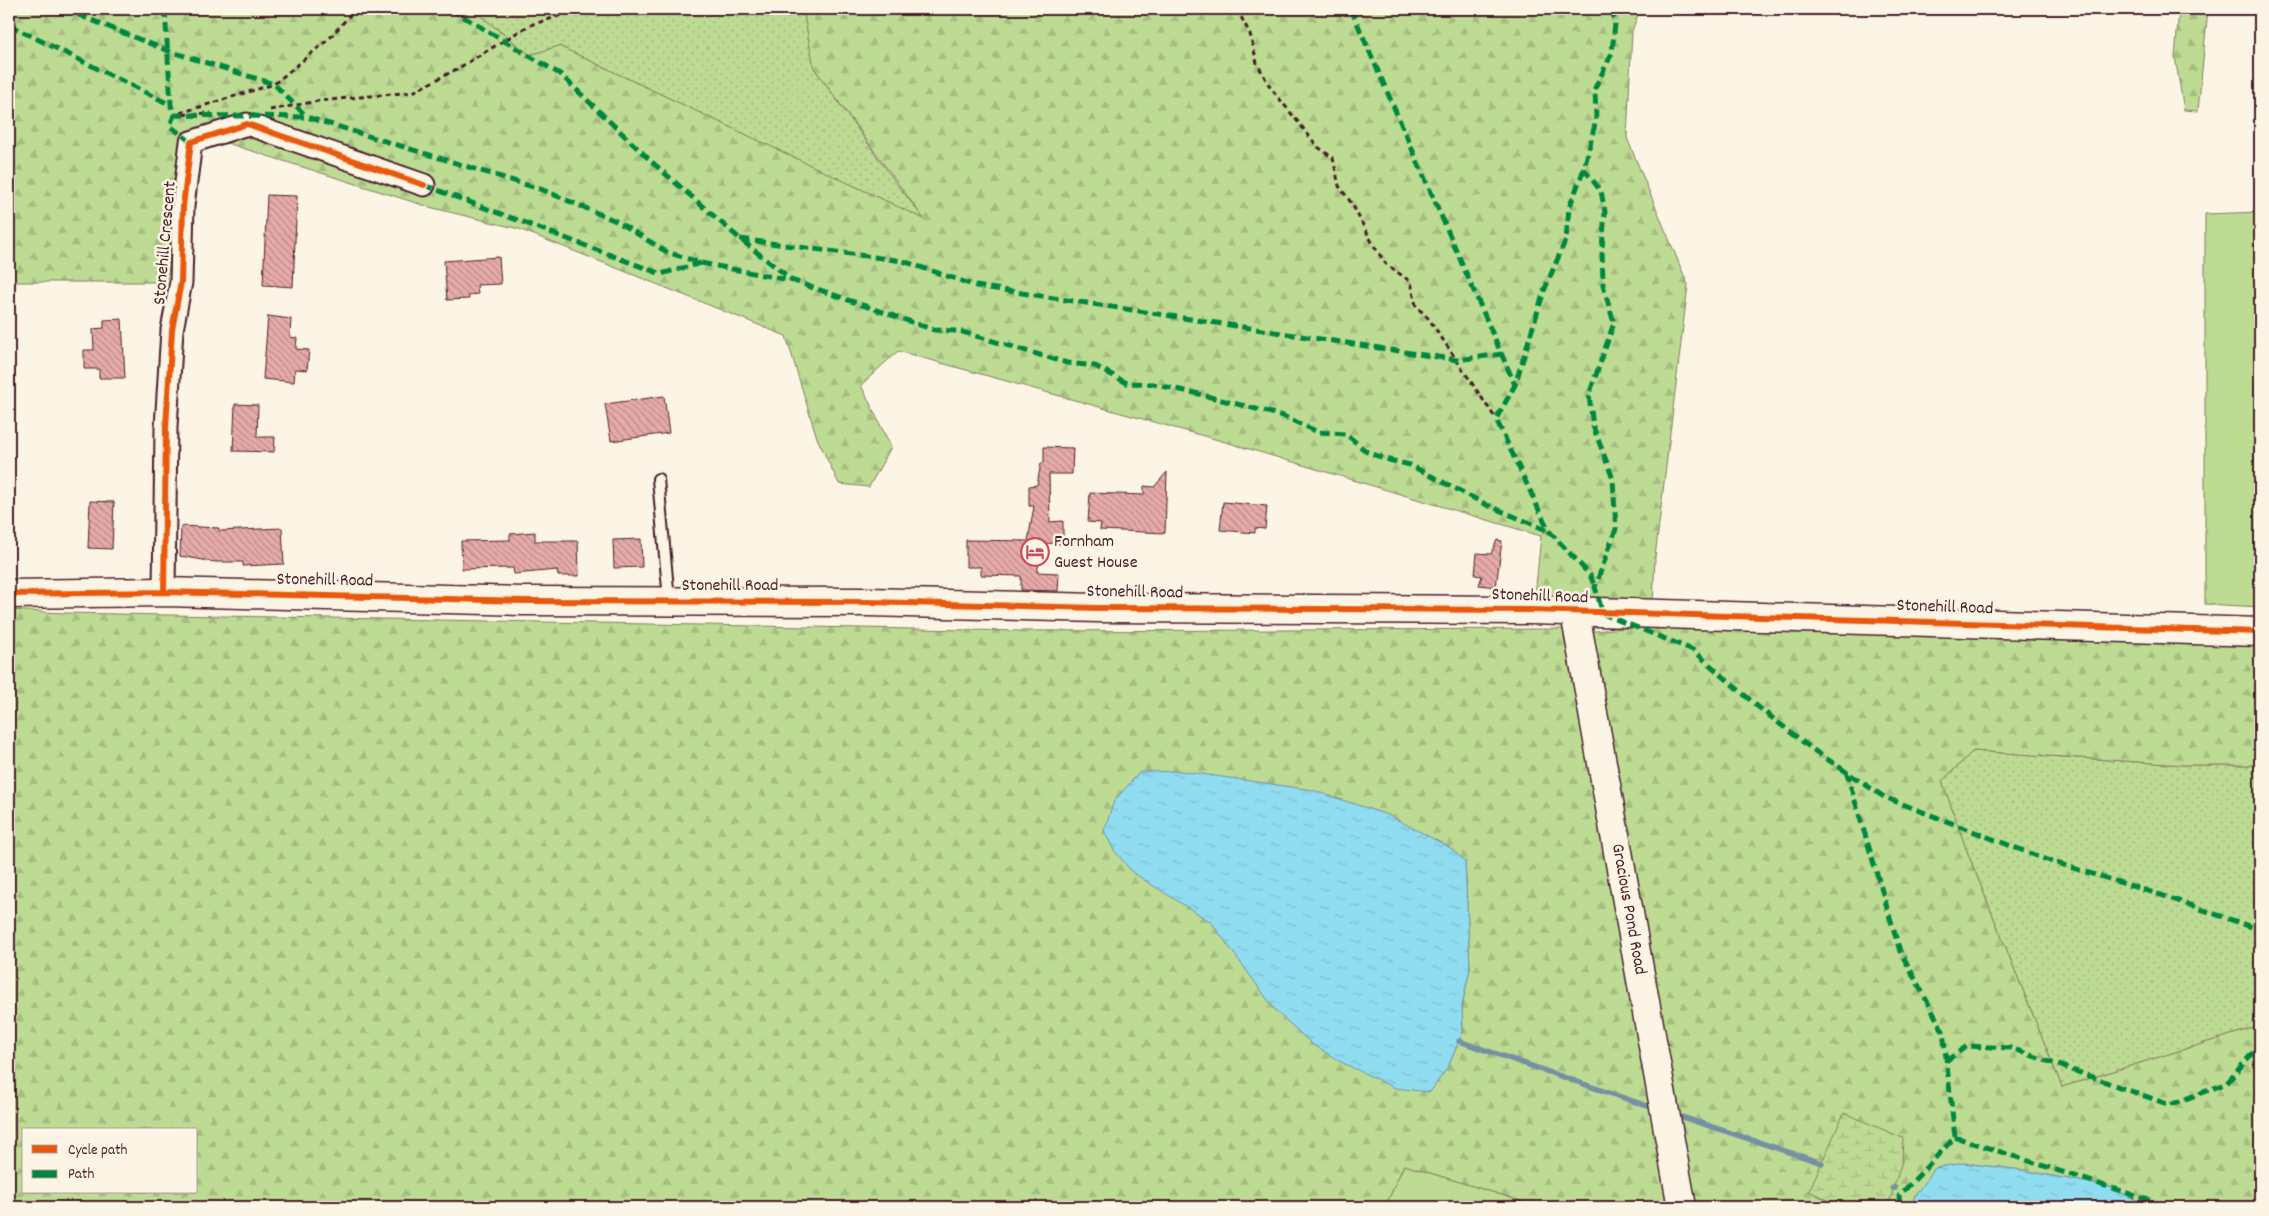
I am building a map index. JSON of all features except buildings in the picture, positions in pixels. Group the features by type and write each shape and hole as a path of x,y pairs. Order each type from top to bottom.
{"street":[{"name":"Stonehill Crescent","path":"164,592 166,427 171,340 181,282 183,206 191,142 247,124 424,185"},
{"name":"Stonehill Road","path":"9,594 164,592 524,601 868,602 1098,608 1531,610 1574,613 2260,632"},
{"name":"Gracious Pond Road","path":"1574,613 1682,1207"}],"lane":[{"path":"658,479 669,601"}],"path":[{"path":"212,113 174,115 274,84 329,39 354,9"},
{"path":"269,110 318,101 413,92 457,69 492,46 528,26 580,9"},
{"path":"1237,9 1250,34 1257,63 1270,87 1318,147 1334,158 1339,186 1352,204 1374,246 1386,264 1411,282 1416,306 1429,319 1496,419"}],"green space":[{"path":"9,9 472,9 530,55 559,46 924,219 814,68 803,9 1640,9 1632,31 1627,138 1688,285 1655,557 1653,604 1535,596 1541,536 1229,443 898,351 861,385 891,447 869,487 839,484 817,438 786,336 519,229 429,207 198,134 166,282 9,282"},
{"path":"472,9 803,9 814,68 896,183 925,220 559,46 530,55"},
{"path":"2179,9 2208,9 2198,111 2184,110 2175,57"},
{"path":"2260,212 2260,607 2205,604 2205,214"},
{"path":"9,610 63,613 1021,631 1563,629 1595,631 1659,624 2260,645 2260,765 2184,765 1973,751 1942,781 1968,854 2062,1087 2260,1026 2260,1207 2150,1207 2110,1187 2022,1170 1963,1163 1915,1195 1912,1207 1888,1207 1893,1187 1809,1191 1841,1207 1529,1207 1524,1202 1404,1165 1385,1207 9,1207","holes":["1465,861 1470,968 1462,1006 1463,1032 1448,1067 1241,961 1211,922"]},
{"path":"1973,751 2184,765 2260,765 2260,1026 2062,1087 1968,854 1942,781"},
{"path":"1844,1113 1903,1138 1902,1161 1888,1207 1841,1207 1809,1191"},
{"path":"1404,1165 1524,1202 1529,1207 1385,1207"}],"water":[{"path":"1181,771 1312,790 1388,815 1449,847 1465,861 1470,968 1462,1006 1463,1032 1448,1067 1430,1092 1395,1088 1341,1062 1312,1044 1276,1011 1211,922 1133,873 1114,850 1104,831 1114,801 1140,772"},
{"path":"1963,1163 2022,1170 2110,1187 2150,1207 1912,1207 1915,1195 1935,1168"}],"waterway":[{"path":"1459,1041 1647,1106"},
{"path":"1682,1117 1822,1163"}],"marked path":[{"path":"64,9 166,50 274,84 307,117"},
{"path":"165,9 171,105 174,115 170,126 191,142"},
{"path":"450,9 560,74 653,163 740,239 791,279"},
{"path":"1351,9 1515,385"},
{"path":"1612,9 1615,23 1612,53 1595,88 1596,120 1584,169 1601,191 1605,212 1602,248 1603,285 1614,323 1589,395 1593,426 1613,479 1616,529 1595,587 1603,614 1693,650 1757,706 1812,749 1884,797 2050,861 2161,895 2260,930"},
{"path":"9,25 171,105"},
{"path":"174,115 307,117 543,190 616,221 667,252 701,263 794,281 934,330 959,331 1067,363 1095,366 1127,383 1153,384 1199,394 1283,416 1318,432 1346,434 1367,452 1410,465 1487,505 1549,531"},
{"path":"1584,169 1569,208 1566,239 1544,291 1515,385 1496,419 1549,531 1590,575 1595,587"},
{"path":"424,185 661,274 701,263"},
{"path":"740,239 903,261 976,286 1457,360 1502,354"},
{"path":"1846,771 1900,951 1943,1031 1955,1137 1899,1196 1900,1207"},
{"path":"1946,1061 1967,1046 2011,1048 2170,1105 2227,1083 2260,1044"},
{"path":"1955,1137 2170,1207"}],"cycle path":[{"path":"164,592 166,427 172,330 181,282 183,206 191,142 247,124 424,185"},
{"path":"9,594 164,592 524,601 868,602 1098,608 1531,610 2260,632"}],"place":[{"name":"Fornham Guest House","path":"1035,552"}]}
